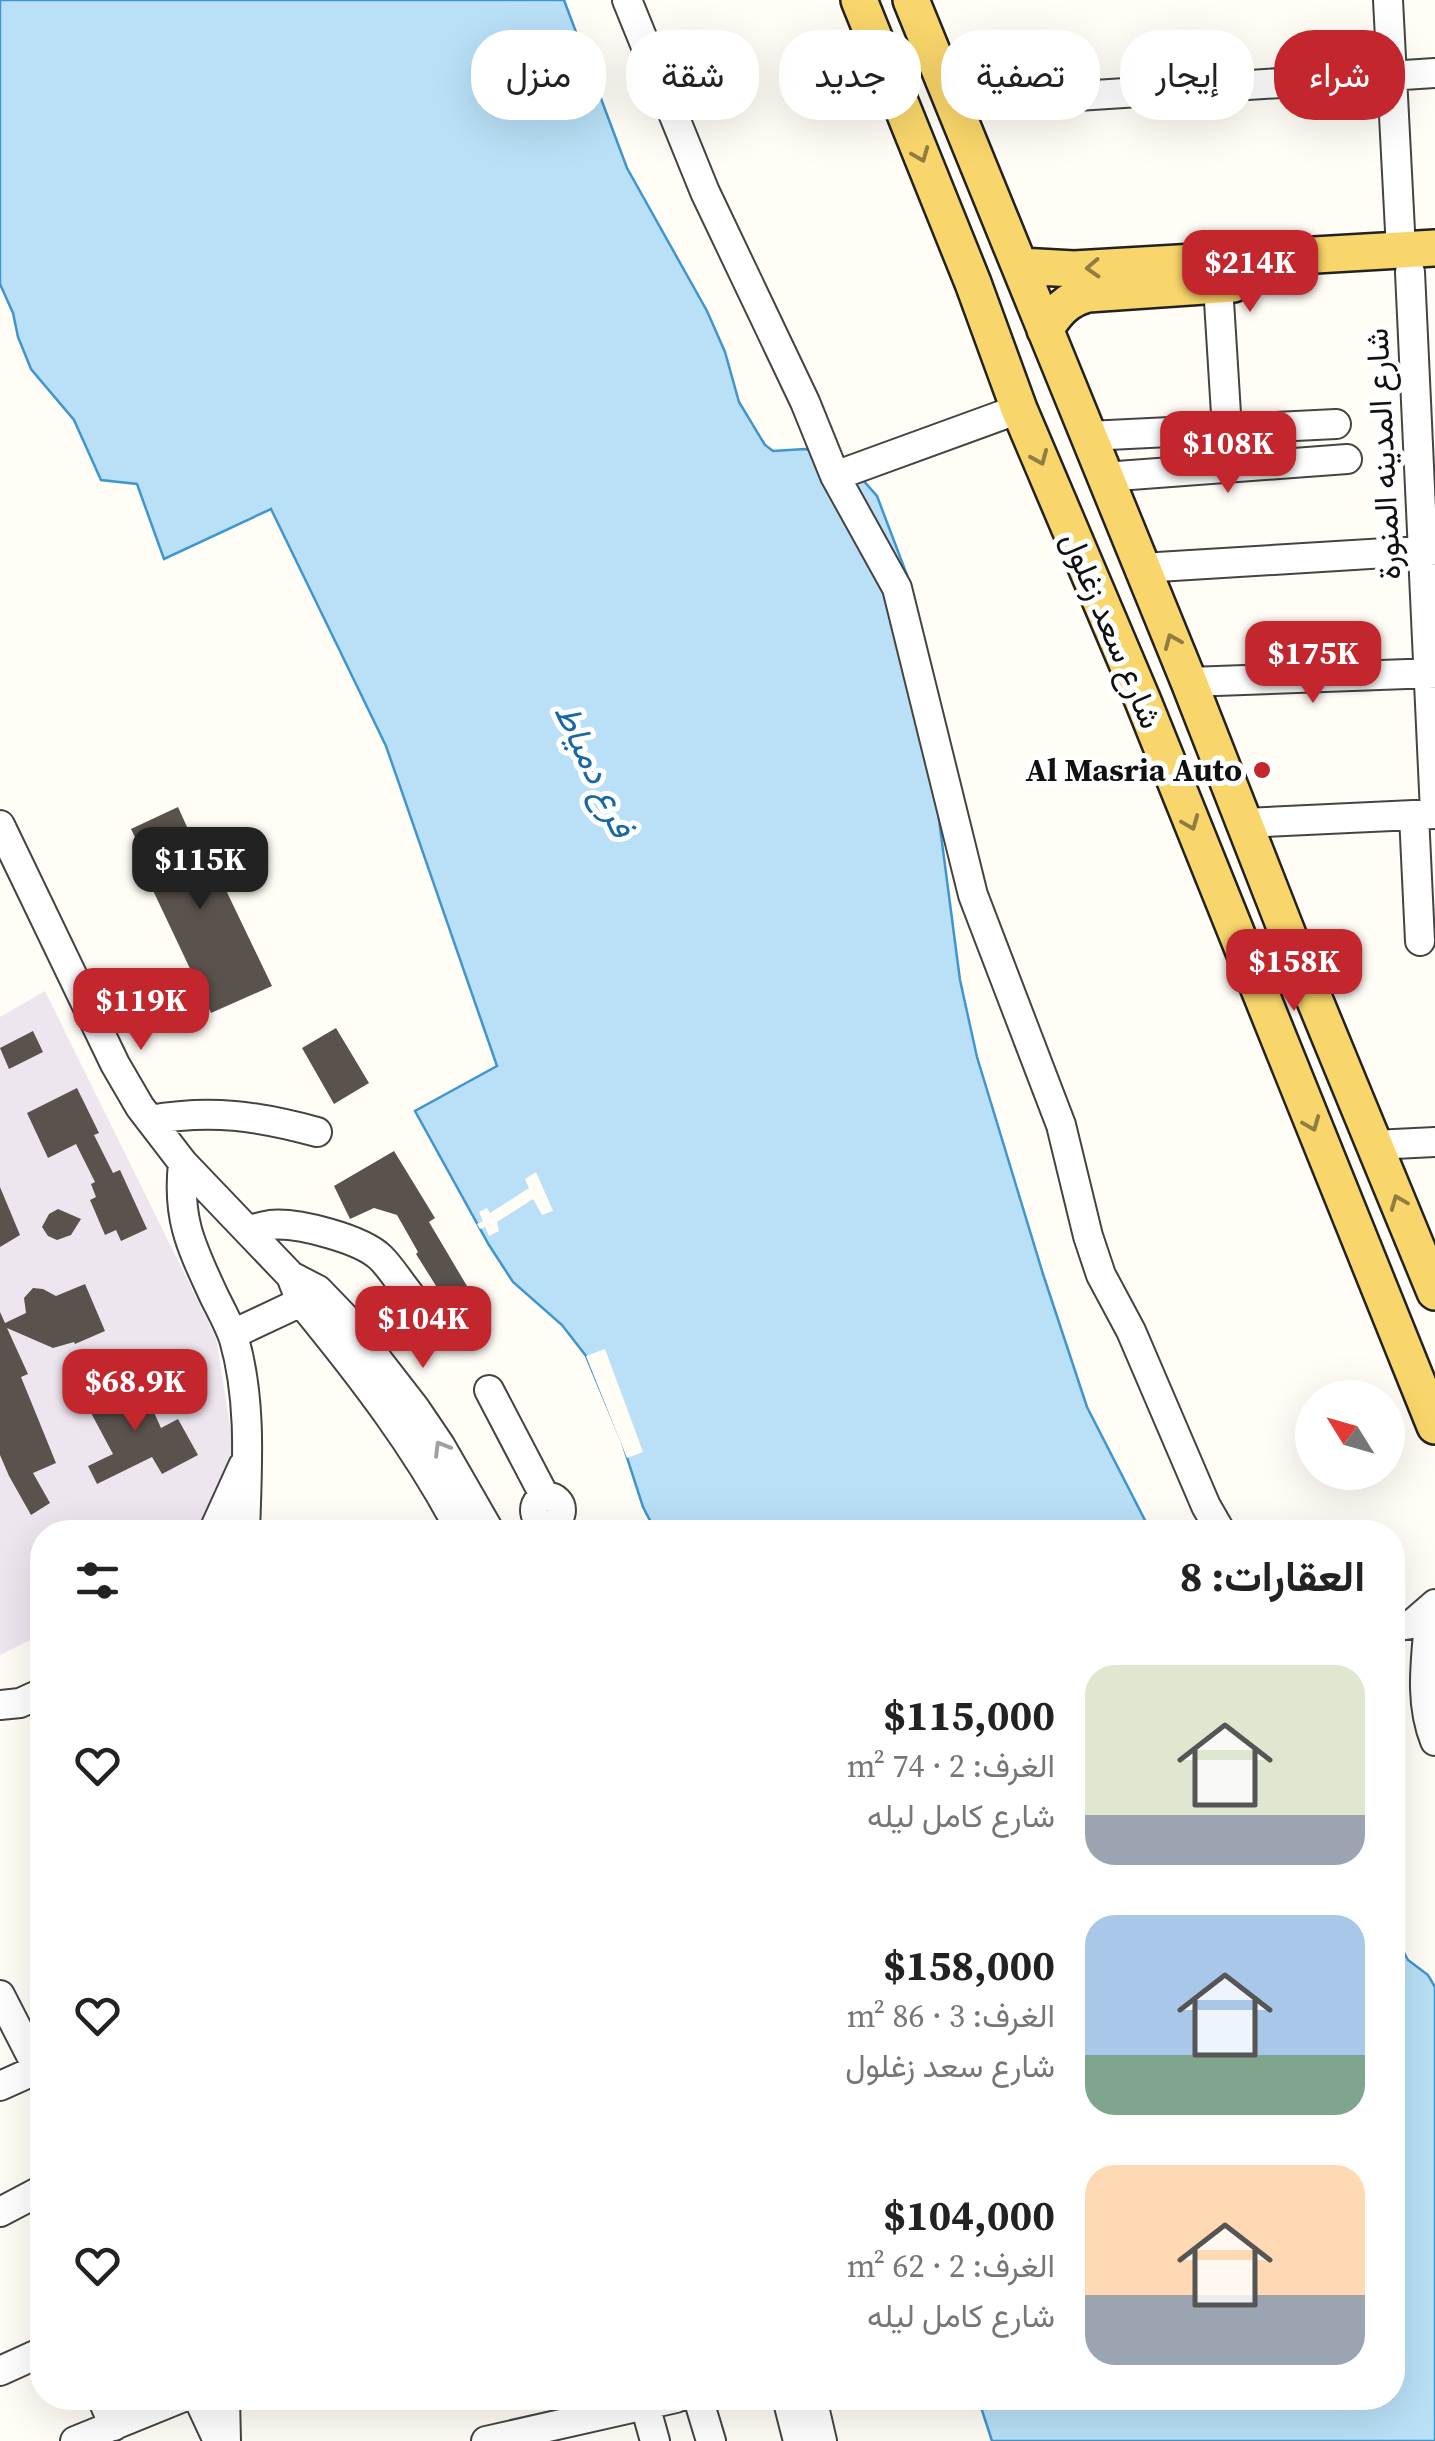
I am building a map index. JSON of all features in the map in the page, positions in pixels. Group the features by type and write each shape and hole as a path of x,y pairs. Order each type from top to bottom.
{"main road":[{"name":"شارع سعد زغلول","path":"911,0 941,71"},
{"name":"شارع سعد زغلول","path":"865,2 1019,409 1143,701 1435,1426"},
{"name":"شارع سعد زغلول","path":"961,120 1435,1292"},
{"path":"1020,266 1074,269 1420,260"},
{"path":"1045,330 1070,300 1088,294 1218,285 1420,260"},
{"path":"1232,924 1245,915 1289,936 1274,987 1264,992 1258,989"}],"street":[{"path":"627,0 705,192 805,402 835,476 896,588 973,895 1061,1125 1100,1276 1131,1330 1214,1520"},
{"name":"شارع المدينه المنورة","path":"1388,0 1390,30"},
{"path":"1405,74 1435,73"},
{"path":"1100,94 1274,83"},
{"name":"شارع المدينه المنورة","path":"1399,120 1420,260 1426,431 1432,673 1420,941"},
{"path":"1218,285 1229,467"},
{"path":"835,476 1019,409"},
{"path":"1088,436 1336,424"},
{"path":"1104,477 1347,459"},
{"path":"1141,568 1429,551"},
{"path":"1189,682 1432,673"},
{"path":"1244,823 1428,814"},
{"path":"0,825 114,1064 140,1107 183,1162 310,1296 408,1440 454,1520"},
{"path":"150,1120 185,1114 250,1116 317,1132"},
{"path":"1374,1145 1435,1142"},
{"path":"183,1162 180,1190 190,1244 233,1334 242,1381 247,1457 245,1520"},
{"path":"248,1230 271,1225 295,1226 365,1248 382,1259 410,1296"},
{"path":"233,1334 310,1296"},
{"path":"310,1296 346,1318 415,1408 483,1520"},
{"path":"489,1390 548,1517"},
{"path":"218,1520 247,1457"},
{"path":"1405,1625 1433,1607"},
{"path":"1433,1607 1424,1684 1428,1724 1435,1742"},
{"path":"0,1705 30,1698"},
{"path":"0,1995 30,2054"},
{"path":"0,2086 30,2076"},
{"path":"0,2212 30,2196"},
{"path":"0,2371 30,2357"},
{"path":"107,2410 114,2426"},
{"path":"76,2441 152,2410"},
{"path":"204,2410 218,2441"},
{"path":"225,2410 226,2441"},
{"path":"486,2441 544,2434 617,2410"},
{"path":"646,2410 655,2441"},
{"path":"701,2410 710,2441"},
{"path":"790,2410 798,2441"},
{"path":"815,2410 822,2441"}],"shaded area":[{"path":"45,991 216,1338 235,1457 234,1520 30,1520 30,1640 0,1655 0,1017"}],"water":[{"name":"فرع دمياط","path":"0,0 564,0 575,30 471,30 471,120 606,120 606,112 627,168 707,311 725,352 739,402 765,445 773,451 805,449 834,456 853,469 877,496 907,575 960,980 977,1057 1087,1407 1145,1520 650,1520 586,1356 562,1325 513,1282 415,1111 497,1066 386,746 271,509 164,559 137,484 101,480 74,420 31,369 0,284"},
{"path":"1405,1954 1435,1987 1435,2441 992,2441 982,2410 1405,2410"}],"pier":[{"path":"536,1172 553,1211 542,1215 533,1199 497,1222 499,1231 489,1236 485,1227 480,1229 477,1224 483,1221 479,1212 487,1208 490,1213 529,1188 525,1179"},
{"path":"605,1349 643,1452 627,1458 586,1356"}],"building":[{"path":"178,807 192,838 199,834 272,986 211,1013 140,863 146,860 131,829"},
{"path":"336,1028 369,1083 334,1104 302,1048"},
{"path":"33,1031 43,1052 9,1069 0,1048"},
{"path":"77,1088 99,1133 94,1135 113,1173 120,1170 147,1229 121,1241 116,1230 105,1235 90,1200 96,1197 91,1184 95,1182 76,1144 48,1158 27,1113"},
{"path":"394,1151 435,1218 429,1222 480,1308 448,1329 431,1302 443,1297 397,1215 374,1208 350,1219 334,1186"},
{"path":"0,1187 20,1235 0,1247"},
{"path":"58,1209 81,1219 71,1235 57,1240 42,1227 49,1214"},
{"path":"85,1284 105,1331 75,1344 53,1348 7,1328 28,1374 21,1377 56,1463 33,1473 50,1503 31,1515 0,1455 0,1312 5,1323 26,1313 24,1298 33,1288 56,1296"},
{"path":"124,1381 136,1405 148,1399 161,1428 178,1419 198,1455 162,1474 152,1457 97,1484 88,1466 113,1454 83,1398"}],"place":[{"name":"Al Masria Auto","path":"1262,770"}]}
